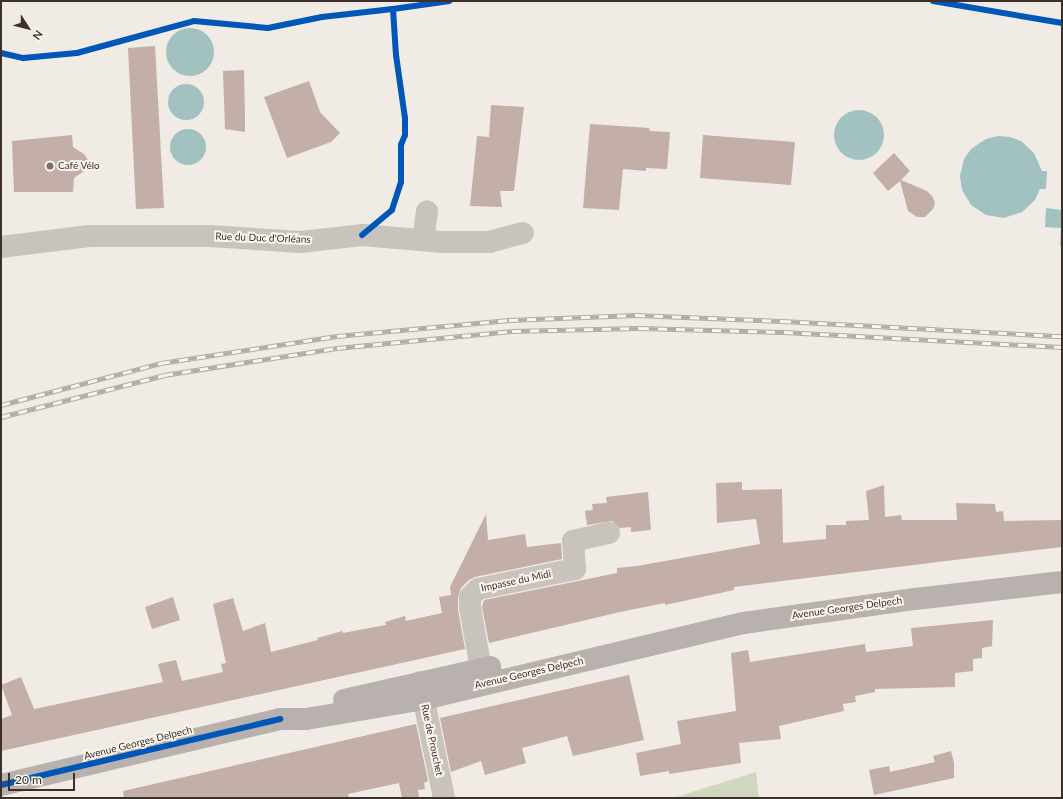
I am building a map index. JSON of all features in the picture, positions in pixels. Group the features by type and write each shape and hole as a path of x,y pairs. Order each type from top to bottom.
{"main road":[{"path":"422,691 481,669 722,616 897,588 1048,569 1062,570"},
{"name":"Avenue Georges Delpech","path":"1,785 280,720 306,719 422,691 744,623 915,599 1062,582"}],"lane":[{"path":"423,240 427,211"},
{"name":"Rue du Duc d'Orléans","path":"1,246 89,236 209,236 301,242 362,235 423,240 490,242 523,232"},
{"name":"Impasse du Midi","path":"481,669 470,608 470,596 478,588 574,569 573,541 608,533"},
{"name":"Rue de Prouchet","path":"422,691 444,798"}],"green space":[{"path":"756,772 759,798 673,798"}],"water":[{"path":"185,28 195,28 207,35 214,47 214,57 207,69 195,76 185,76 177,72 170,65 166,57 166,47 170,39 177,32"},
{"path":"186,84 196,87 201,92 204,102 201,112 196,117 186,120 176,117 171,112 168,102 171,92 176,87"},
{"path":"854,110 864,110 877,117 884,130 884,140 877,153 864,160 854,160 845,156 838,149 834,140 834,130 838,121 845,114"},
{"path":"188,129 198,132 203,137 206,147 203,157 198,162 188,165 178,162 173,157 170,147 173,137 178,132"},
{"path":"998,136 1010,137 1021,141 1034,153 1042,171 1047,171 1046,189 1040,189 1035,200 1022,212 1004,218 986,215 971,205 962,190 960,176 964,159 971,149 986,139"},
{"path":"1062,206 1062,246 1060,246 1061,228 1045,227 1046,208 1061,210"}],"building":[{"path":"155,46 164,208 136,209 128,48"},
{"path":"244,70 245,132 225,129 223,71"},
{"path":"309,81 320,112 340,133 331,142 287,158 264,97"},
{"path":"491,105 524,107 514,191 500,191 502,207 470,206 477,136 489,137"},
{"path":"590,124 649,128 650,131 670,132 667,169 646,168 646,171 623,169 619,210 583,208"},
{"name":"Café Vélo","path":"72,135 73,147 84,154 88,160 84,171 74,178 73,192 14,192 12,141"},
{"path":"703,135 795,142 791,185 700,178"},
{"path":"894,153 910,171 901,180 927,191 932,196 935,203 933,209 925,217 917,217 908,211 900,181 888,191 873,173"},
{"path":"742,482 742,490 782,489 783,543 826,539 826,525 846,525 846,521 869,520 866,491 884,485 885,517 901,515 902,520 957,520 956,503 995,504 996,512 1003,511 1004,521 1062,520 1062,547 734,587 734,590 665,605 665,603 620,612 489,643 482,607 484,600 617,573 617,568 637,566 760,544 756,519 717,523 716,483"},
{"path":"648,492 651,530 631,532 631,527 620,528 612,521 587,525 585,511 593,510 592,504 607,503 606,497"},
{"path":"486,514 488,540 525,534 527,547 561,543 562,559 475,577 469,580 461,588 458,597 458,610 465,649 1,751 1,719 12,715 1,685 21,677 34,709 163,682 158,664 176,660 182,681 223,672 221,664 226,663 213,604 233,598 243,631 265,623 271,652 318,640 317,638 342,631 343,633 386,625 385,622 405,616 406,621 442,613 439,597 451,595 450,587"},
{"path":"173,597 180,620 152,629 145,607"},
{"path":"993,620 992,646 982,648 982,658 973,659 973,671 955,673 955,687 875,689 875,692 855,696 856,702 843,704 844,711 779,726 781,739 739,743 741,763 669,774 669,771 640,776 636,753 681,744 677,721 736,711 731,653 748,650 750,662 865,644 866,652 913,646 911,628"},
{"path":"629,675 644,740 573,756 567,736 522,748 526,763 485,775 481,761 451,772 440,718"},
{"path":"416,724 428,781 424,783 425,789 418,790 419,798 402,798 399,783 348,794 349,798 124,798 123,791"},
{"path":"951,751 954,763 954,778 874,795 869,770 889,766 890,772 935,762 933,756"}],"railway":[{"path":"1,405 161,363 337,336 509,320 636,315 1062,336"},
{"path":"1,417 164,375 337,348 512,331 640,328 784,332 1062,347"}],"cycle path":[{"path":"393,9 449,1"},
{"path":"933,1 1062,23"},
{"path":"1,53 23,58 77,53 194,21 268,28 322,17 393,9 396,55 405,118 405,135 401,145 401,182 392,210 362,235"},
{"path":"1,785 280,719"}],"place":[{"name":"Café Vélo","path":"50,166"}]}
